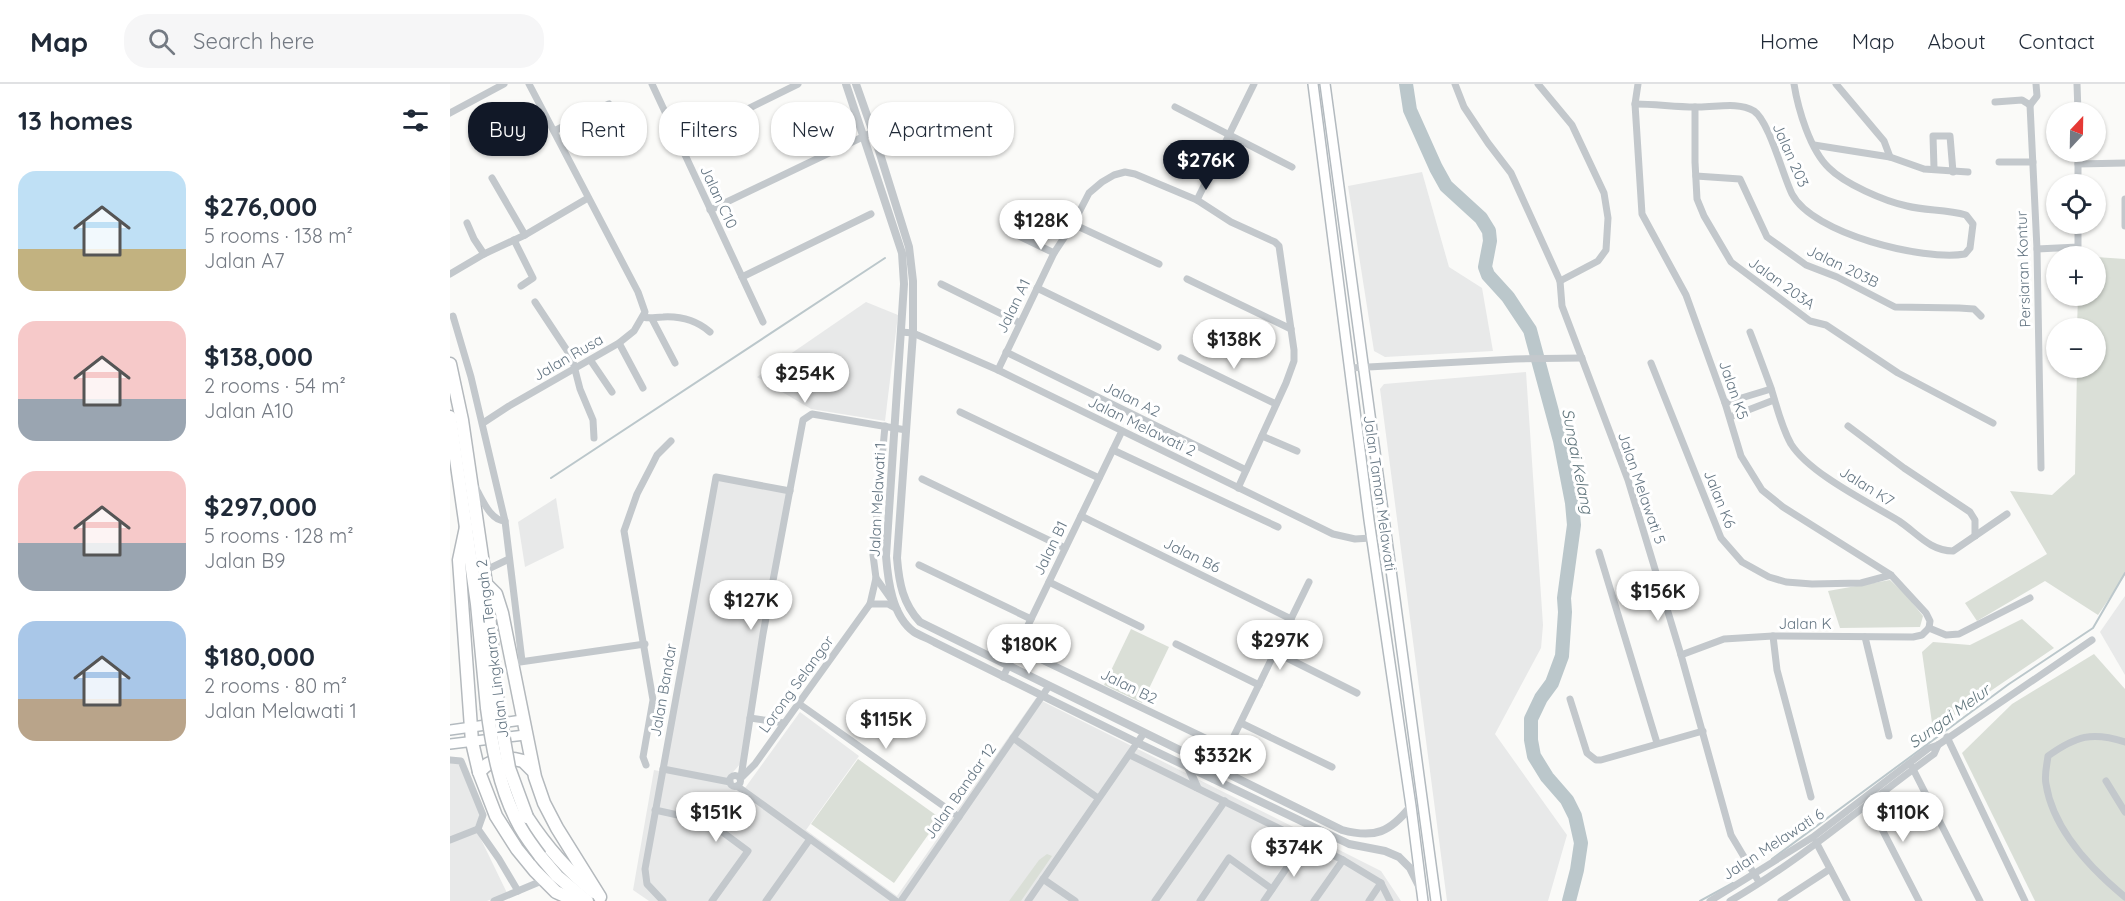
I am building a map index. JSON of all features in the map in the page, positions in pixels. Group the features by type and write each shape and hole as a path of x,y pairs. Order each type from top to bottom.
{"highway":[{"name":"Jalan Lingkaran Tengah 2","path":"450,363 462,420 485,577 494,753 503,789 517,822 540,856 557,876 587,901"},
{"name":"Jalan Lingkaran Tengah 2","path":"450,417 492,707 509,768 527,818 549,850 565,868 603,899"},
{"path":"466,527 459,560 472,742 479,772 496,816 517,849 556,892 576,901"},
{"path":"485,577 496,594 517,662 522,720 533,772 544,803 557,828 603,899"},
{"path":"479,772 492,760 516,759 523,761 533,772"}],"main road":[{"name":"Jalan Taman Melawati","path":"1313,84 1371,538 1411,806 1422,896"},
{"name":"Jalan Taman Melawati","path":"1325,84 1436,901"},
{"path":"450,730 522,720"},
{"path":"450,744 525,735"}],"street":[{"path":"450,113 504,84"},
{"path":"529,84 638,292 645,312 643,317 652,319 681,317 703,326 710,332"},
{"name":"Jalan C10","path":"652,84 660,102"},
{"path":"759,103 798,84"},
{"name":"Jalan Melawati 1","path":"846,84 868,127"},
{"name":"Jalan Melawati 1","path":"856,84 868,123"},
{"path":"1197,200 1254,84"},
{"name":"Jalan Melawati 5","path":"1455,84 1464,107 1511,173 1560,281 1562,306 1628,480 1681,655 1731,835 1759,882"},
{"path":"1539,84 1572,125 1605,193 1608,218 1606,250 1598,261 1560,281"},
{"name":"Jalan K5","path":"1638,84 1635,104 1642,214 1686,295 1730,417 1741,456 1762,490 1783,507 1891,575 1926,613 1930,621 1929,628"},
{"path":"1794,84 1799,112 1814,145 1890,157 1911,165 1953,172 1968,172"},
{"path":"1836,84 1884,141 1890,157"},
{"name":"Persiaran Kontur","path":"2036,84 2037,96 2030,105 2037,249 2041,468"},
{"path":"2077,84 2078,102"},
{"path":"1995,102 2022,100 2030,105"},
{"name":"Jalan 203","path":"1635,104 1744,107 1758,114 1793,196 1809,211 1836,228 1875,243 1941,256 1965,254 1970,248 1973,224 1966,215 1907,206 1866,192 1829,169 1814,145"},
{"path":"1175,107 1292,166"},
{"name":"Jalan 203A","path":"1695,107 1697,199 1704,216 1731,262 1810,321 1826,326 1898,373 1993,423"},
{"path":"554,131 560,128"},
{"path":"710,210 868,134"},
{"path":"1934,168 1933,136 1950,136 1953,172"},
{"name":"Jalan C10","path":"685,156 763,322"},
{"name":"Jalan Melawati 1","path":"877,156 902,253 904,284 890,427 890,498 886,556 889,581 903,620 913,631 1003,677 1349,844 1385,851 1399,857 1410,868 1422,896"},
{"name":"Jalan Melawati 1","path":"879,156 909,247 914,281 913,333 897,558 898,573 906,604 920,622 1342,830 1354,834 1366,834 1390,828 1411,806"},
{"path":"2000,162 2033,162"},
{"path":"2078,174 2078,164 2125,163"},
{"name":"Jalan A1","path":"998,370 1054,253 1089,193 1102,182 1125,172 1197,200 1231,222 1279,246 1291,329 1294,362 1238,488"},
{"name":"Jalan 203B","path":"1696,176 1740,178 1767,237 1806,265 1837,277 1895,307 1967,308 1974,309 1981,316"},
{"path":"492,178 525,235"},
{"path":"450,274 484,254 525,235 588,198"},
{"path":"2125,199 2125,226"},
{"path":"742,277 871,214"},
{"path":"467,224 484,254"},
{"path":"1073,224 1159,264"},
{"path":"2037,249 2078,247 2078,234"},
{"path":"1019,236 1054,253"},
{"path":"514,240 534,278 521,286"},
{"path":"1187,279 1291,329"},
{"path":"941,284 1020,323"},
{"path":"1037,288 1158,347"},
{"path":"535,302 572,358 574,370 593,420 594,438"},
{"path":"453,316 483,423 505,521 517,662 645,644"},
{"name":"Jalan Rusa","path":"483,423 619,344 634,331 643,317"},
{"path":"652,319 675,363"},
{"name":"Jalan Melawati 2","path":"901,332 913,333 998,370 1333,534 1355,539 1371,538"},
{"name":"Jalan K7","path":"1750,332 1782,424 1792,445 1826,477 1910,528 1932,547 1942,551 1953,551 2007,514"},
{"path":"619,344 643,388"},
{"name":"Jalan A2","path":"1006,352 1246,470"},
{"path":"1182,358 1276,404"},
{"path":"1350,368 1515,359 1582,358"},
{"path":"591,361 612,392"},
{"name":"Jalan K6","path":"1652,363 1721,538 1742,562 1769,577 1786,582 1861,583 1891,575"},
{"path":"1725,403 1771,389"},
{"path":"1730,417 1774,400"},
{"path":"960,412 1099,478"},
{"name":"Lorong Selangor","path":"737,781 803,420 812,414 890,427"},
{"path":"1848,426 1904,468 1970,512 1975,520 1975,536"},
{"path":"898,609 876,578 873,555 890,427 906,430"},
{"name":"Jalan B1","path":"1003,677 1122,431"},
{"path":"1262,436 1297,451"},
{"path":"646,765 644,757 653,700 624,531 637,494 657,455 671,441"},
{"path":"1113,450 1278,527"},
{"name":"Jalan Bandar","path":"663,901 647,884 645,869 716,477 790,490"},
{"path":"470,479 494,518 505,521"},
{"path":"922,479 1065,548"},
{"path":"878,510 890,498"},
{"name":"Jalan B6","path":"1081,516 1291,619"},
{"path":"1599,552 1657,742"},
{"path":"485,577 509,559"},
{"path":"919,565 1031,619"},
{"name":"Lorong Selangor","path":"737,781 755,764 870,604 876,578"},
{"path":"1049,582 1141,627"},
{"path":"1213,779 1309,582"},
{"path":"1929,628 1946,635 1959,634 2030,598"},
{"path":"870,604 888,604 898,609"},
{"name":"Jalan K","path":"1681,655 1724,639 1773,636 1919,637 1929,628"},
{"path":"1773,636 1777,670 1811,797"},
{"path":"1864,637 1889,736"},
{"name":"Jalan Melawati 6","path":"1710,901 1813,837 1911,765 1934,754 1938,745 1947,737 2092,640"},
{"path":"1176,644 1259,685"},
{"name":"Jalan B2","path":"1017,648 1228,749"},
{"path":"1275,652 1357,693"},
{"name":"Jalan Bandar 12","path":"898,901 1049,686"},
{"path":"1570,699 1587,753 1596,760 1702,731"},
{"path":"798,703 959,817"},
{"path":"750,717 784,723"},
{"path":"1241,723 1332,767"},
{"path":"1028,901 1144,733"},
{"path":"2125,742 2104,735 2070,740 2048,756 2045,783 2056,817 2086,860 2125,897"},
{"path":"1947,737 2025,901"},
{"path":"1013,738 1098,798"},
{"path":"1130,755 1343,860 1381,884 1390,901"},
{"path":"450,840 478,829 483,815 461,761 451,760"},
{"path":"1911,765 1980,901"},
{"path":"1188,767 1197,787"},
{"path":"663,769 737,781 810,839 898,901"},
{"path":"2106,781 2125,812"},
{"path":"1866,800 1919,901"},
{"name":"Jalan Melawati 6","path":"1730,901 1817,844 1866,800"},
{"path":"1155,901 1225,801"},
{"path":"655,810 712,825 748,851 712,901"},
{"path":"478,829 518,891"},
{"path":"1813,837 1847,901"},
{"path":"766,901 810,839"},
{"path":"1264,901 1305,841"},
{"path":"1200,901 1229,858 1272,889"},
{"path":"1314,901 1343,860"},
{"path":"1781,901 1830,868"},
{"path":"1043,879 1075,901"},
{"path":"494,901 544,880"},
{"path":"1369,901 1381,884"}],"shaded area":[{"path":"1422,172 1449,267 1482,288 1493,351 1385,357 1374,351 1348,186"},
{"path":"2106,258 2125,259 2125,575 2098,615 2045,581 1977,621 1965,603 2047,554 2010,491 2052,495 2075,474 2077,378 2106,378 2106,318 2077,318 2078,306 2106,306"},
{"path":"866,302 898,315 885,421 811,409 757,377"},
{"path":"1526,372 1543,625 1541,648 1495,734 1567,835 1548,901 1447,901 1380,389 1384,384"},
{"path":"718,480 787,492 741,763 727,779 666,767"},
{"path":"556,498 564,548 525,567 518,522"},
{"path":"1890,580 1923,616 1920,627 1840,628 1828,591"},
{"path":"2125,596 2125,675 2100,632"},
{"path":"2022,619 2054,648 1933,730 1922,652 1933,642 1970,645"},
{"path":"1131,629 1169,647 1142,703 1104,685"},
{"path":"2094,654 2125,689 2125,901 2035,901 1962,753 2012,704"},
{"path":"1036,698 1381,871 1401,901 649,901 633,890 654,770 745,788 800,712 859,756 806,830 897,896"},
{"path":"858,759 940,818 894,883 811,824"},
{"path":"450,763 459,764 480,815 475,827 507,893 487,901 450,901"},
{"path":"1047,854 1052,856 1021,901 1009,901 1039,860"}],"waterway":[{"name":"Sungai Kelang","path":"1406,84 1410,110 1446,186 1481,218 1489,231 1490,241 1485,267 1488,275 1508,297 1530,330 1560,441 1574,525 1564,598 1562,656 1552,683 1541,698 1531,719 1531,740 1534,756 1547,777 1567,800 1575,816 1581,843 1569,901"},
{"path":"551,478 885,258"},
{"name":"Sungai Melur","path":"1772,859 2009,684 2093,628 2125,573"},
{"name":"Sungai Melur","path":"1700,901 1733,883"}]}
